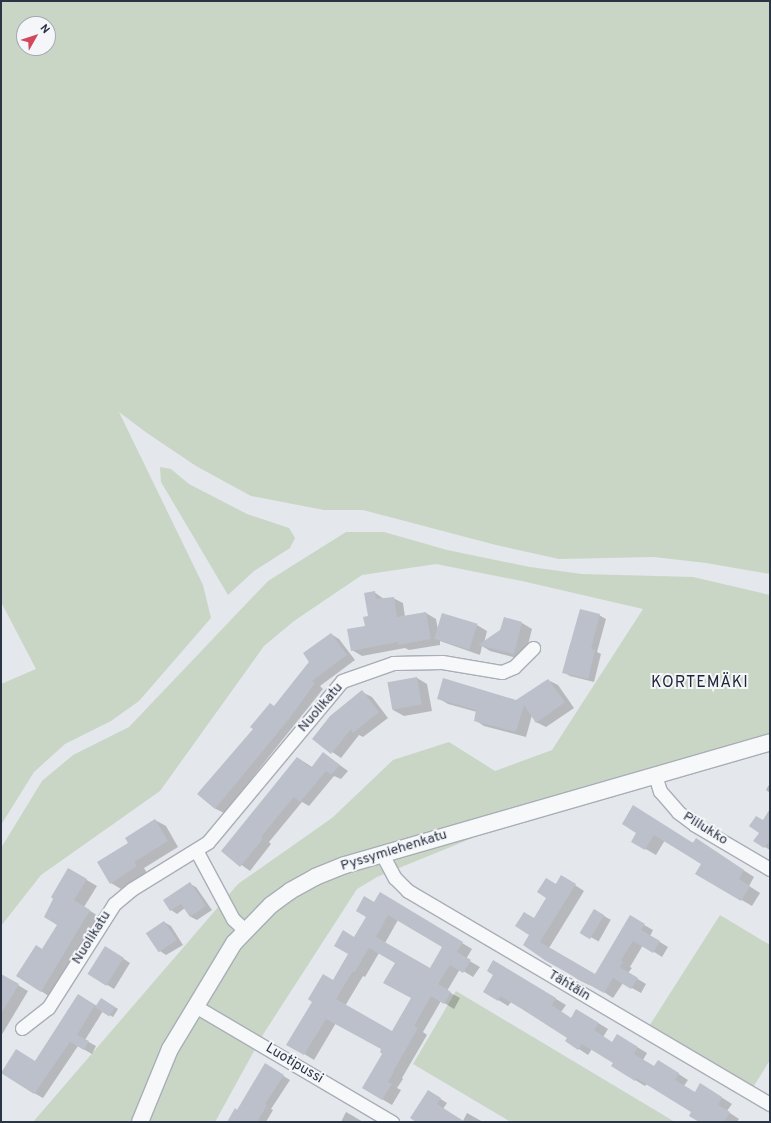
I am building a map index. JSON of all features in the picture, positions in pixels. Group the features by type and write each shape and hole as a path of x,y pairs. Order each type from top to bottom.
{"street":[{"name":"Nuolikatu","path":"22,1028 48,1008 114,904 132,889 208,842 342,681 393,663 442,662 502,672 514,667 533,648"},
{"name":"Pyssymiehenkatu","path":"140,1122 170,1050 234,943 271,905 290,891 315,877 382,854 770,742"},
{"name":"Piilukko","path":"655,775 660,790 678,812 695,825 770,869"},
{"path":"196,850 233,918 245,930"},
{"name":"Tähtäin","path":"382,854 395,878 408,891 770,1104"},
{"name":"Luotipussi","path":"195,1006 392,1122"}],"green space":[{"path":"1,1 770,1 770,574 706,563 654,557 559,559 496,545 363,510 324,510 251,496 196,466 119,412 203,585 211,618 139,701 111,721 65,744 34,772 1,825 1,684 36,669 1,602"},
{"path":"160,467 171,469 189,484 247,514 289,528 295,538 290,548 254,571 228,595 161,482"},
{"path":"346,532 384,532 447,550 530,567 582,574 693,577 770,595 770,734 607,783 377,877 357,889 264,1033 215,1122 33,1122 238,884 332,818 393,760 449,742 495,771 552,750 643,609 522,581 436,564 362,575 294,621 264,646 160,791 41,875 1,926 1,848 42,781 73,755 129,727 268,581"},
{"path":"720,915 770,945 770,1060 752,1089 646,1031"},
{"path":"456,991 675,1122 511,1122 413,1064"}],"building":[{"path":"375,591 376,599 394,597 397,617 426,612 431,639 398,645 398,642 351,651 347,629 365,626 363,617 368,616 364,593"},
{"path":"580,609 600,614 591,649 595,650 588,679 562,673"},
{"path":"442,613 477,624 469,650 434,639"},
{"path":"504,617 522,622 514,654 478,645 500,630"},
{"path":"331,633 347,655 312,681 315,683 289,719 215,809 197,794 253,729 250,727 270,703 274,706 309,662 303,653"},
{"path":"417,677 422,705 392,710 387,682"},
{"path":"443,678 516,700 548,679 565,702 536,723 524,705 516,732 474,721 476,710 437,699"},
{"path":"362,690 379,712 353,733 351,729 331,754 312,739 330,716"},
{"path":"323,752 340,765 331,775 326,771 300,802 294,797 261,837 263,839 240,867 221,851 297,757 311,768"},
{"path":"633,805 693,843 696,838 744,870 739,879 750,886 741,901 695,874 701,864 654,835 645,850 631,842 636,833 622,824"},
{"path":"770,809 770,840 764,848 753,841 759,833 749,826 756,816 763,820"},
{"path":"155,819 168,841 134,862 137,866 110,884 97,862 128,843 125,838"},
{"path":"68,868 87,879 74,900 90,910 41,992 16,976 36,945 42,949 57,925 44,917 53,899 51,897"},
{"path":"561,875 576,884 540,942 595,974 630,915 645,924 641,930 660,941 653,953 633,941 621,960 623,962 620,967 638,978 631,989 613,978 604,993 546,961 523,945 529,935 515,926 524,912 534,918 546,898 537,892 546,878 556,884"},
{"path":"190,882 206,906 190,917 181,904 170,911 163,900"},
{"path":"380,892 463,942 457,952 471,960 463,973 450,965 438,984 451,992 444,1004 431,996 414,1026 418,1028 388,1082 392,1084 382,1100 362,1088 382,1054 380,1052 381,1049 326,1019 304,1055 286,1045 312,1002 308,999 323,974 333,980 348,954 334,946 343,930 354,937 366,917 356,911 364,896 374,902","holes":["388,915 442,947 430,968 376,937","369,948 395,963 383,983 411,998 392,1031 336,999 353,971 355,972"]},
{"path":"594,909 604,915 590,939 580,933"},
{"path":"164,921 177,940 159,952 146,933"},
{"path":"105,946 124,958 106,986 88,974"},
{"path":"493,960 556,998 552,1005 571,1018 576,1009 599,1023 594,1030 612,1042 617,1034 638,1047 634,1054 654,1066 658,1060 679,1073 675,1080 695,1092 700,1083 722,1097 718,1105 730,1112 724,1122 699,1122 689,1116 691,1112 636,1078 635,1081 611,1066 613,1063 582,1044 578,1050 565,1041 567,1038 522,1009 500,996 498,1001 483,992 493,975 487,971"},
{"path":"1,974 19,984 1,1014"},
{"path":"78,994 95,1005 77,1035 89,1041 84,1050 70,1042 34,1094 1,1073 16,1049 35,1061"},
{"path":"101,998 115,1007 109,1016 95,1007"},
{"path":"265,1063 284,1075 265,1104 267,1105 257,1122 227,1122 235,1108 237,1110"},
{"path":"428,1090 441,1098 437,1104 465,1122 416,1122 410,1118"}],"district":[{"name":"KORTEMÄKI","path":"700,683"}]}
